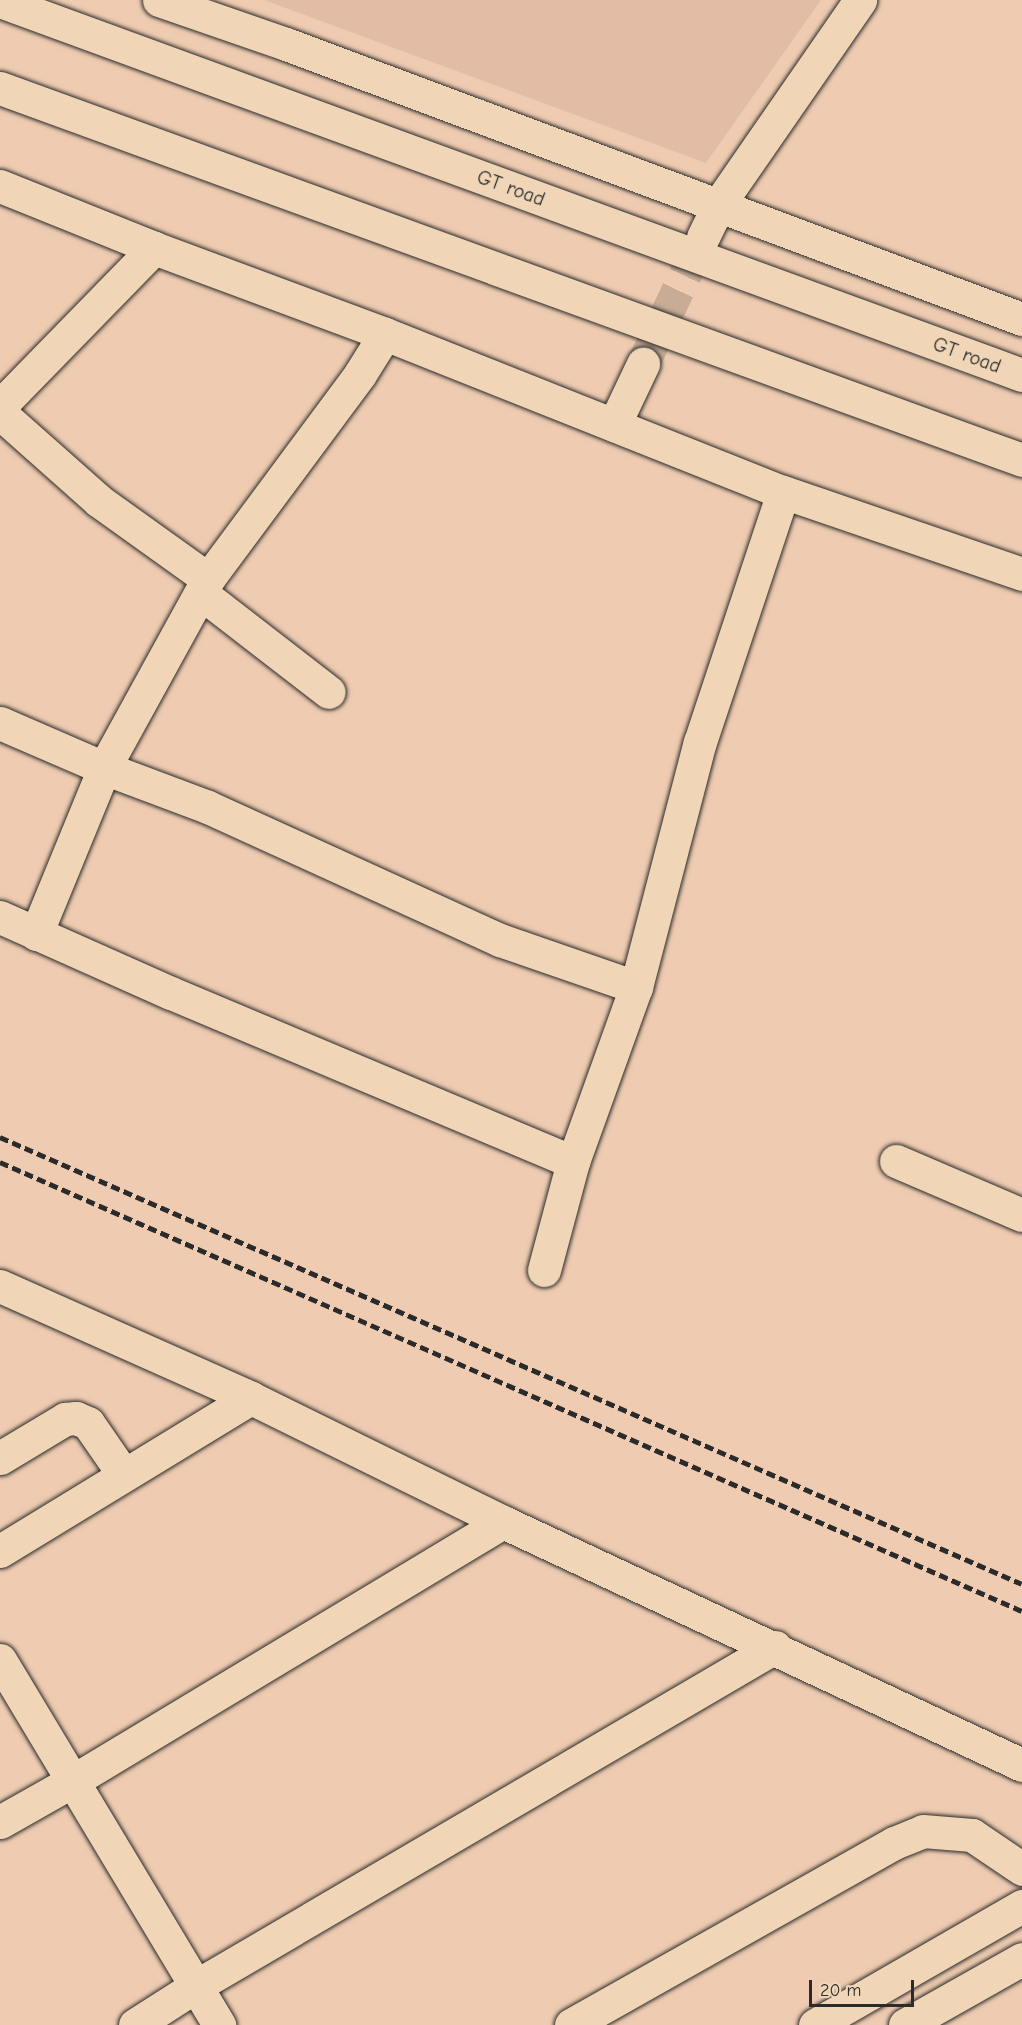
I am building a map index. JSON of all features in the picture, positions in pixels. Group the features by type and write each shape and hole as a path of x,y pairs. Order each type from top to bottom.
{"main road":[{"path":"159,0 719,204 1022,319"},
{"path":"703,237 719,204 860,0"},
{"name":"GT road","path":"0,1 1022,375"},
{"path":"0,88 1022,460"},
{"path":"0,186 154,248 385,334 783,492 1022,574"},
{"path":"0,406 154,248"},
{"path":"36,934 104,768 205,586 360,374 385,334"},
{"path":"614,425 643,364"},
{"path":"0,413 99,501 205,586 329,692"},
{"path":"544,1270 573,1162 636,987 700,742 783,492"},
{"path":"0,723 104,768 208,807 500,940 636,987"},
{"path":"0,917 573,1162"},
{"path":"896,1161 1022,1215"},
{"path":"0,1286 251,1398 503,1522 775,1647 1022,1765"},
{"path":"0,1551 251,1398"},
{"path":"0,1458 65,1419 76,1418 88,1423 124,1475"},
{"path":"0,1822 71,1782 503,1522"},
{"path":"135,2025 196,1986 775,1647"},
{"path":"0,1660 71,1782 219,2025"},
{"path":"571,2025 894,1844 923,1831 972,1835 995,1848 1022,1869"},
{"path":"815,2025 1022,1906"},
{"path":"905,2025 1022,1959"}],"shaded area":[{"path":"264,0 821,0 706,163"}],"tunnel":[{"path":"643,364 703,237"}],"railway":[{"path":"0,1137 1022,1584"},
{"path":"0,1162 1022,1611"}]}
